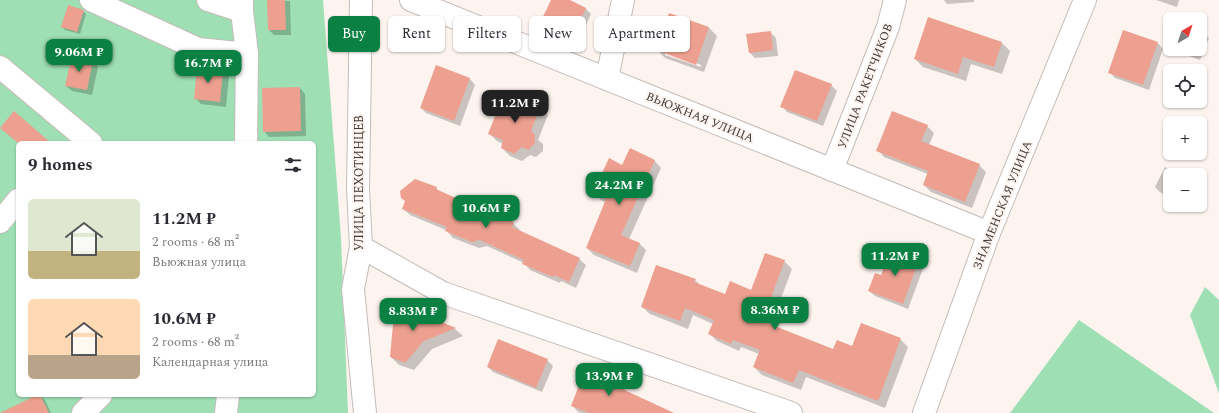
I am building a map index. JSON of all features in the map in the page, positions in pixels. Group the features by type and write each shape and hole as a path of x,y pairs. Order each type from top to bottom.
{"street":[{"path":"91,0 198,49 247,54"},
{"path":"208,0 242,5 247,54 246,141"},
{"name":"УЛИЦА ПЕХОТИНЦЕВ","path":"361,0 358,167 361,247 353,289 365,413"},
{"name":"ВЬЮЖНАЯ УЛИЦА","path":"411,0 989,233"},
{"path":"607,79 623,0"},
{"name":"УЛИЦА РАКЕТЧИКОВ","path":"832,170 888,27 895,0"},
{"name":"ЗНАМЕНСКАЯ УЛИЦА","path":"924,413 989,233 1085,0"},
{"path":"0,67 77,138"},
{"path":"0,222 16,202"},
{"path":"361,247 443,293 790,413"},
{"path":"83,413 99,397"},
{"path":"226,413 228,397"}],"green space":[{"path":"0,0 323,0 341,238 348,413 0,413"},
{"path":"1205,287 1219,300 1219,393 1190,315"},
{"path":"1079,320 1214,413 1010,413"}],"building":[{"path":"267,0 285,0 286,30 268,30"},
{"path":"551,0 570,0 586,8 582,16 543,16"},
{"path":"68,5 84,10 77,32 61,27"},
{"path":"669,13 678,16 668,16"},
{"path":"928,17 1002,42 994,67 963,57 958,74 914,59"},
{"path":"690,20 709,27 696,65 661,52 690,52"},
{"path":"1123,30 1158,42 1143,85 1108,73"},
{"path":"771,31 773,50 749,53 746,34"},
{"path":"72,55 93,60 87,90 65,86"},
{"path":"436,65 470,78 454,121 420,108"},
{"path":"197,67 223,70 220,102 194,99"},
{"path":"795,70 832,84 817,121 780,107"},
{"path":"300,87 301,131 263,132 262,88"},
{"path":"502,98 517,104 520,99 528,98 535,101 540,107 531,131 535,135 535,143 528,150 522,147 514,154 501,148 503,140 488,134"},
{"path":"14,111 49,141 16,141 0,128"},
{"path":"892,111 928,125 921,141 980,164 965,202 923,185 928,171 876,151"},
{"path":"630,148 655,160 621,235 640,243 630,266 586,248 606,199 593,193 609,158 622,165"},
{"path":"415,179 437,187 436,189 469,204 474,202 481,203 485,206 488,212 514,222 512,227 580,258 569,282 522,264 524,260 480,240 472,242 445,231 447,227 402,209 405,201 401,198 400,191"},
{"path":"891,249 919,260 903,304 868,291 875,273 881,275"},
{"path":"765,253 785,260 762,321 833,349 837,340 852,346 861,323 901,338 878,401 799,370 793,383 753,367 760,350 733,340 731,344 708,334 714,320 685,308 680,321 641,307 656,265 696,279 694,282 725,294 730,281 751,290"},
{"path":"395,303 456,328 424,341 405,363 390,357"},
{"path":"498,339 548,359 536,388 487,367"},
{"path":"586,367 620,381 618,387 674,413 589,413 571,406"},
{"path":"33,397 41,397 49,413 0,413"}]}
